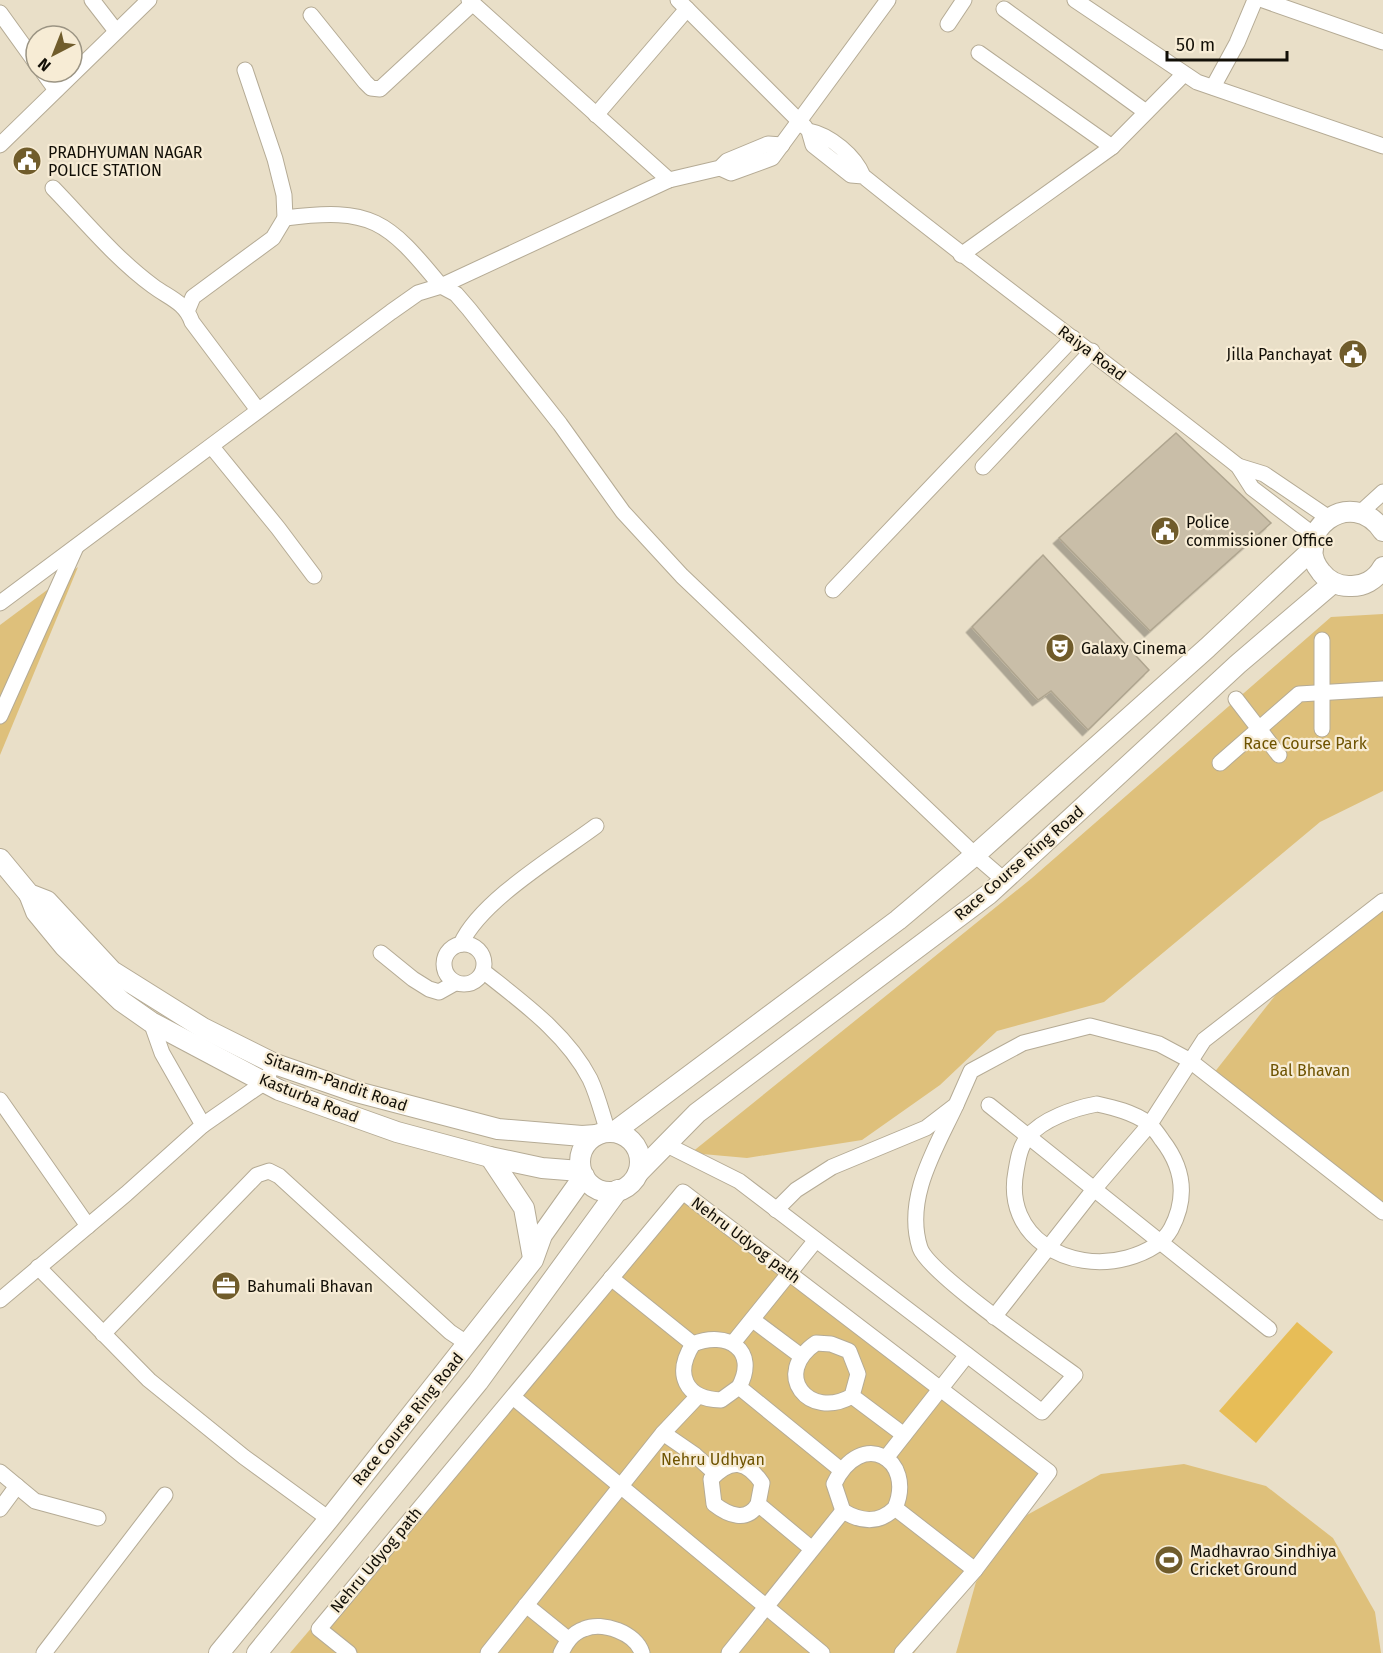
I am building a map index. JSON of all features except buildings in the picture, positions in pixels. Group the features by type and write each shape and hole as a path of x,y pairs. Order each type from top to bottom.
{"main road":[{"path":"606,1133 630,1139 637,1149 640,1161 638,1173 628,1186 618,1190 602,1190 589,1183 582,1174 581,1153 587,1142 606,1133 869,942 975,855 1207,648 1314,543 1321,525 1329,518 1339,513 1360,513 1370,517 1383,531"},
{"path":"1314,543 1318,569 1333,583 1344,586 1365,584 1383,567"},
{"name":"Race Course Ring Road","path":"638,1173 697,1113 1004,880 1238,664 1333,583"},
{"name":"Sitaram-Pandit Road","path":"0,859 29,894 47,902 112,971 141,992 203,1028 275,1064 353,1091 498,1129 582,1136 606,1133"},
{"name":"Kasturba Road","path":"29,894 36,912 84,967 121,1001 151,1022 265,1082 397,1132 490,1157 582,1174"},
{"path":"490,1157 524,1208 533,1260"},
{"name":"Race Course Ring Road","path":"219,1653 329,1519 533,1260 542,1235 582,1174"},
{"name":"Race Course Ring Road","path":"257,1653 478,1382 618,1190"}],"street":[{"path":"92,0 116,31"},
{"path":"0,145 149,0"},
{"path":"0,603 418,293 441,286 669,180 720,168 727,161 768,144 782,145 804,126 888,0"},
{"path":"948,24 964,0"},
{"path":"1075,0 1184,74 1213,87 1383,146"},
{"path":"1213,87 1237,43 1255,0"},
{"path":"1263,0 1383,42"},
{"path":"311,15 364,82 372,88 380,88 471,2 669,180"},
{"path":"596,116 682,4"},
{"name":"Raiya Road","path":"682,4 804,126 813,145 851,175 863,176 961,255 1092,351 1238,466 1252,488 1314,543"},
{"path":"1004,9 1146,112"},
{"path":"0,13 24,46"},
{"path":"979,53 1112,147"},
{"path":"188,309 193,297 273,238 285,218 284,195 275,159 245,70"},
{"path":"961,255 1112,147 1184,74"},
{"path":"52,84 56,90"},
{"path":"53,188 129,266 188,309 192,322 258,410"},
{"path":"285,218 345,213 371,221 396,234 441,286 456,294 469,309 560,424 623,512 682,576 1004,880"},
{"path":"833,590 1073,338"},
{"path":"983,467 1092,351"},
{"path":"212,447 279,528 314,576"},
{"path":"1238,466 1264,474 1329,518"},
{"path":"1360,513 1383,492"},
{"path":"0,716 77,544"},
{"path":"1322,729 1323,640"},
{"path":"1220,763 1299,694 1383,689"},
{"path":"1236,699 1258,730 1280,755"},
{"path":"461,944 474,947 479,951 484,964 483,971 475,982 462,985 455,983 446,974 443,961 449,950 461,944 473,923 491,904 596,826"},
{"path":"994,1317 1095,1188 1150,1124 1189,1060 1204,1040 1383,901"},
{"path":"381,953 429,989 439,992 455,983"},
{"path":"483,971 530,1008 578,1060 598,1100 606,1133"},
{"path":"151,1022 162,1053 202,1125"},
{"path":"667,1145 739,1181 1042,1412 1075,1375 994,1317 921,1250 917,1228 918,1201 931,1154 970,1071 1023,1043 1090,1026 1159,1044 1189,1060 1383,1212"},
{"path":"0,1300 202,1125 265,1082 275,1064"},
{"path":"0,1100 88,1226"},
{"path":"1097,1104 1128,1112 1150,1124 1177,1160 1182,1183 1179,1209 1162,1243 1136,1256 1098,1264 1062,1256 1048,1250 1020,1217 1014,1202 1014,1179 1018,1155 1028,1136 1056,1117 1075,1108 1097,1104"},
{"path":"776,1210 796,1190 832,1167 926,1128 956,1105"},
{"path":"989,1105 1269,1329"},
{"path":"103,1334 257,1175 269,1171 279,1176 450,1332 468,1344"},
{"name":"Nehru Udyog path","path":"349,1653 319,1629 683,1192 1048,1472 975,1570 902,1653"},
{"path":"733,1342 816,1240"},
{"path":"38,1267 149,1380 195,1419 329,1519"},
{"path":"611,1278 693,1344"},
{"path":"753,1320 801,1356"},
{"path":"717,1338 733,1342 740,1351 744,1365 744,1377 739,1387 721,1400 698,1396 685,1383 683,1370 686,1355 693,1344 717,1338"},
{"path":"816,1343 831,1344 849,1351 858,1374 852,1396 838,1404 814,1401 800,1393 795,1377 796,1364 801,1356 816,1343"},
{"path":"886,1458 967,1355"},
{"path":"739,1387 841,1470"},
{"path":"488,1653 663,1433 698,1396"},
{"path":"852,1396 904,1435"},
{"path":"513,1397 822,1653"},
{"path":"663,1433 695,1455 716,1474"},
{"path":"871,1453 886,1458 896,1469 901,1486 895,1508 887,1516 877,1520 855,1518 843,1511 834,1484 841,1470 855,1456 871,1453"},
{"path":"737,1464 752,1468 762,1483 758,1503 754,1511 745,1515 735,1516 724,1512 714,1504 711,1479 722,1468 737,1464"},
{"path":"0,1472 35,1501 98,1518"},
{"path":"0,1509 18,1486"},
{"path":"44,1653 165,1495"},
{"path":"758,1503 812,1549"},
{"path":"895,1508 975,1570"},
{"path":"729,1653 843,1511"},
{"path":"526,1605 565,1646 584,1628 606,1627 624,1633 640,1646 642,1653"}],"green space":[{"path":"78,567 0,755 0,625"},
{"name":"Race Course Park","path":"1383,614 1383,791 1320,822 1104,1002 997,1031 940,1085 862,1140 747,1158 691,1153 1032,878 1331,617"},
{"name":"Bal Bhavan","path":"1383,901 1383,1220 1206,1083 1296,969"},
{"name":"Nehru Udhyan","path":"683,1192 1049,1472 914,1653 290,1653"},
{"name":"Madhavrao Sindhiya Cricket Ground","path":"1184,1464 1266,1486 1333,1538 1375,1612 1381,1653 956,1653 976,1582 1027,1515 1101,1474"}],"shaded area":[{"path":"1297,1322 1333,1352 1256,1443 1219,1411"}],"place":[{"name":"PRADHYUMAN NAGAR POLICE STATION","path":"27,161"},
{"name":"Jilla Panchayat","path":"1353,354"},
{"name":"Police commissioner Office","path":"1165,531"},
{"name":"Galaxy Cinema","path":"1060,648"},
{"name":"Bahumali Bhavan","path":"226,1286"},
{"name":"Madhavrao Sindhiya Cricket Ground","path":"1169,1560"}]}
